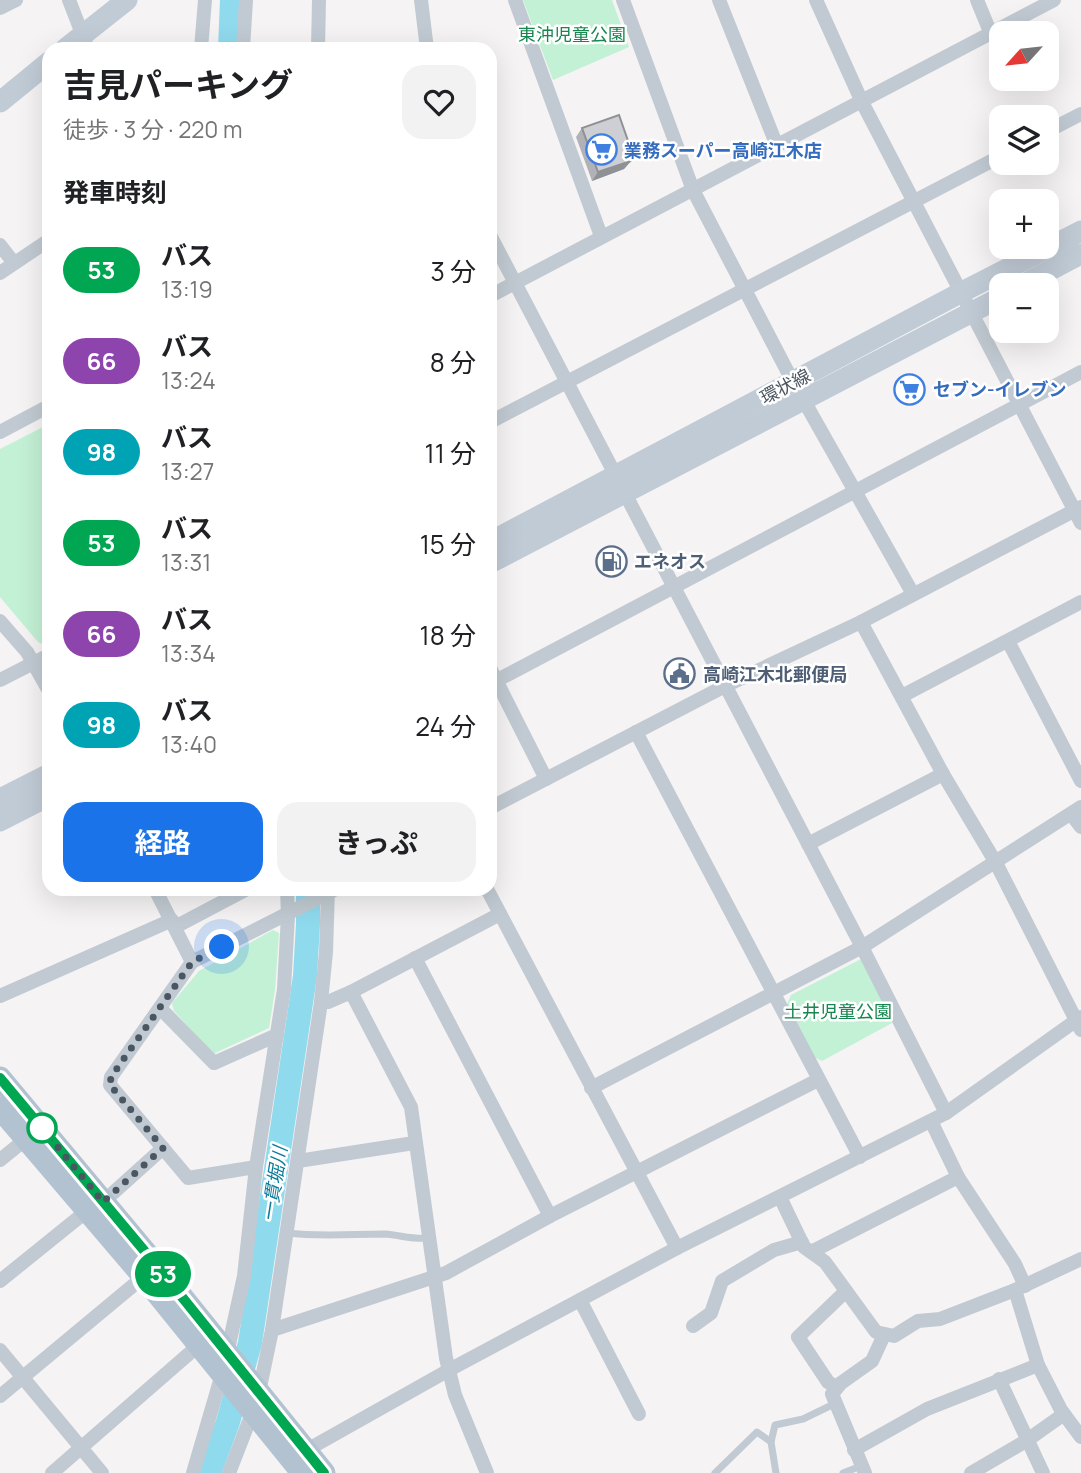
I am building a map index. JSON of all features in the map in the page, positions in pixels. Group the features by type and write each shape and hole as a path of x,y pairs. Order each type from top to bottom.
{"main road":[{"path":"0,1078 95,1206 151,1271 304,1462 324,1473"},
{"path":"0,1108 26,1139 95,1206"},
{"path":"151,1271 200,1345 226,1366"}],"street":[{"path":"0,8 16,0"},
{"path":"69,0 85,42 127,0"},
{"path":"202,42 205,0"},
{"path":"243,42 246,0"},
{"path":"318,42 319,0"},
{"path":"421,0 426,42"},
{"path":"515,0 601,236"},
{"path":"623,0 693,190 798,391 913,594"},
{"path":"719,0 777,146"},
{"path":"497,804 725,686 1079,514 912,202 862,102 817,0"},
{"path":"977,0 989,29"},
{"path":"1015,21 1055,0"},
{"path":"497,292 989,35"},
{"path":"0,102 42,68"},
{"path":"1059,125 1081,114"},
{"path":"497,418 989,162"},
{"name":"環状線","path":"798,391 960,293 1081,231"},
{"path":"0,245 15,263"},
{"path":"0,273 42,245"},
{"path":"497,248 946,1113"},
{"path":"1045,273 1081,254"},
{"name":"環状線","path":"497,559 619,485 798,391 989,303"},
{"path":"497,676 673,588 1081,372"},
{"path":"0,432 42,411"},
{"name":"環状線","path":"497,539 619,485"},
{"path":"902,696 1081,602"},
{"path":"0,621 27,652 42,678"},
{"path":"304,1462 449,1370 677,1248 946,1113 1079,1022 996,863 943,774 861,622"},
{"path":"1008,641 1081,781"},
{"path":"0,680 42,659"},
{"path":"497,687 546,779"},
{"path":"636,732 860,1157"},
{"path":"808,844 943,774"},
{"path":"0,799 42,778"},
{"path":"0,821 42,800"},
{"path":"591,1088 862,947 1076,811 1081,827"},
{"path":"159,896 192,962"},
{"path":"0,996 174,924 232,896"},
{"path":"193,1473 226,1366 244,1276 256,1167 284,989 287,896"},
{"path":"256,1167 188,1178 110,1085 111,1077 192,962 320,896"},
{"path":"229,1473 254,1399 272,1330 321,1002 329,896"},
{"path":"491,896 677,1248"},
{"path":"321,1002 328,1002 351,992 500,914"},
{"path":"415,958 550,1216"},
{"path":"351,992 411,1107 439,1317 449,1370 462,1414 487,1473"},
{"path":"160,1008 214,1063 277,1035"},
{"path":"272,1330 446,1273 550,1216 818,1080"},
{"path":"931,1121 958,1177 1015,1264 1038,1365 1064,1414 1081,1437"},
{"path":"0,1160 26,1139"},
{"path":"298,1161 414,1143"},
{"path":"0,1281 163,1148"},
{"path":"693,1326 711,1313 722,1281 774,1250 807,1247 958,1177"},
{"path":"779,1197 807,1247 825,1262 876,1332 884,1335 894,1336 918,1321 940,1319 1020,1288 1081,1259"},
{"path":"0,1395 151,1271"},
{"path":"836,1387 828,1382 798,1337 846,1291"},
{"path":"580,1300 639,1413"},
{"path":"863,1469 832,1394 836,1387 872,1361 884,1335"},
{"path":"52,1473 200,1345"},
{"path":"0,1350 102,1473"},
{"path":"854,1450 928,1409 1038,1365"},
{"path":"999,1379 1043,1473"},
{"path":"971,1473 1026,1441 1064,1414"}],"lane":[{"path":"287,1233 331,1236 388,1234 429,1238"},
{"path":"776,1473 771,1442 775,1425 803,1419 834,1404"},
{"path":"715,1473 757,1432 771,1442"},
{"path":"843,1473 863,1469"}],"green space":[{"name":"東沖児童公園","path":"523,0 612,0 629,47 553,80"},
{"path":"42,428 42,644 0,597 0,449"},
{"path":"273,930 279,933 269,1028 213,1054 174,1011 172,1003 199,971"},
{"name":"土井児童公園","path":"863,958 892,1023 822,1061 812,1056 787,1004 791,995"}],"building":[{"name":"業務スーパー高崎江木店","path":"619,115 633,155 631,161 598,172 582,128"}],"waterway":[{"name":"一貫堀川","path":"230,42 232,0"},
{"name":"一貫堀川","path":"209,1473 228,1422 250,1343 305,976 308,896"}],"bus line":[{"name":"53","path":"0,1078 157,1266 324,1473"}],"place":[{"name":"業務スーパー高崎江木店","path":"601,150"},
{"name":"セブン-イレブン","path":"910,389"},
{"name":"エネオス","path":"611,561"},
{"name":"高崎江木北郵便局","path":"680,674"}],"route":[{"path":"42,1128 103,1202 163,1148 110,1085 111,1077 192,962 222,947"}]}
